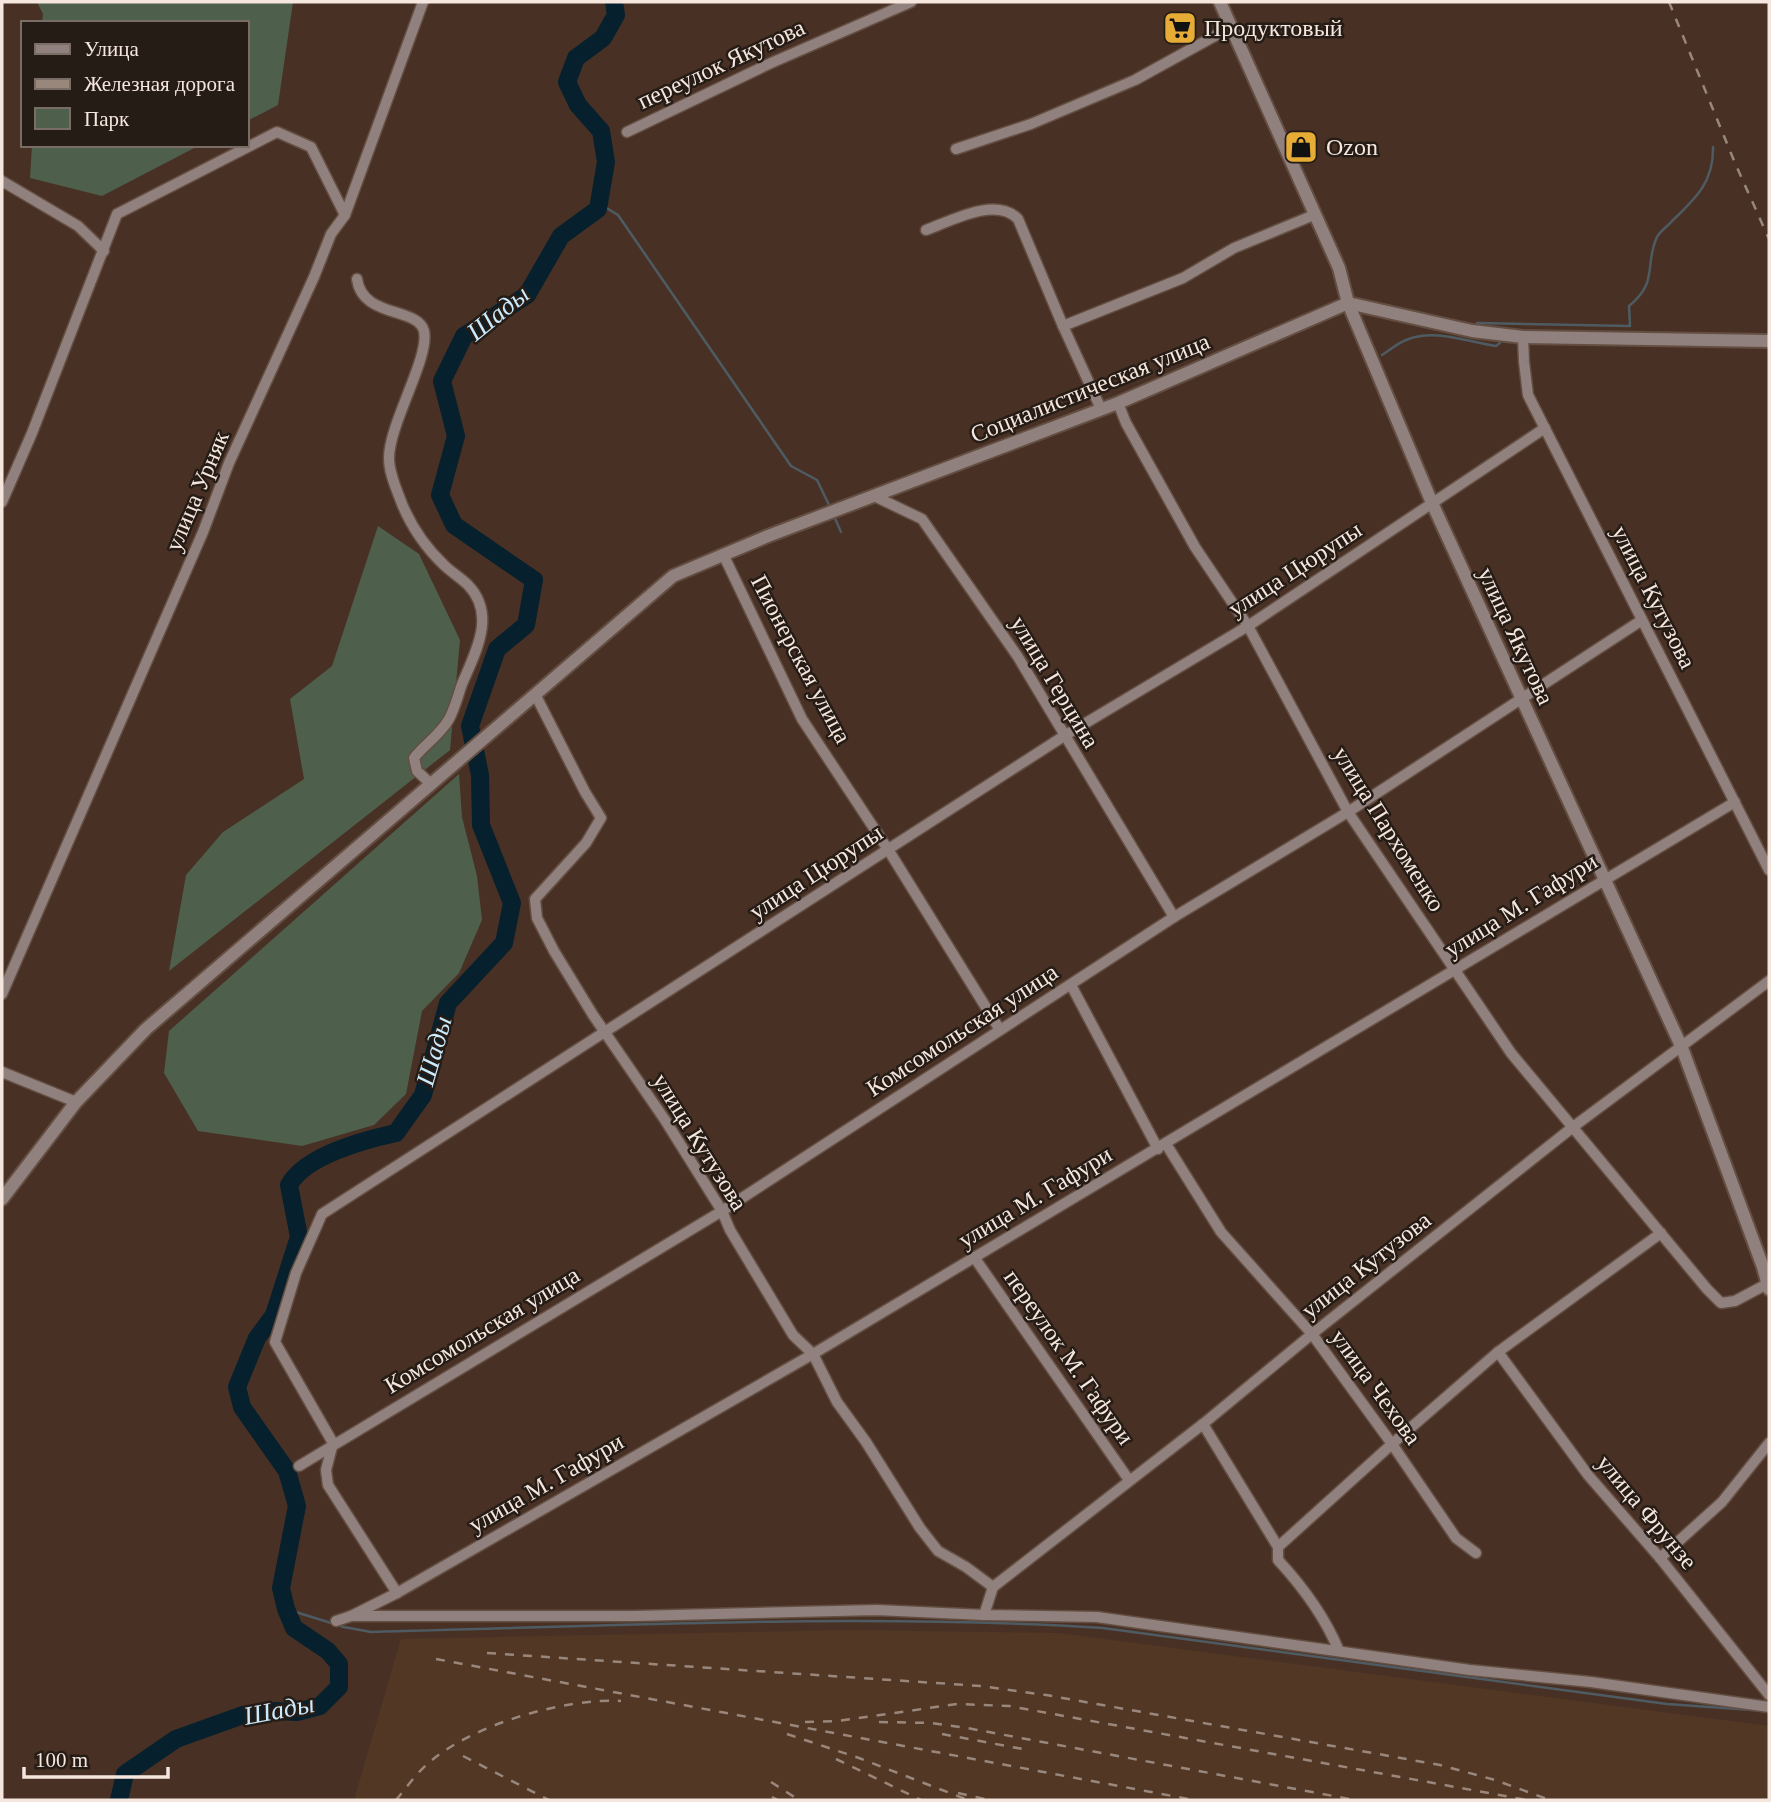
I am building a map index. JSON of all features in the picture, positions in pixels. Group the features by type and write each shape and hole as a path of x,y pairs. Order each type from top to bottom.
{"street":[{"name":"улица Урняк","path":"2,994 203,532 229,463 331,234 345,215 423,2"},
{"name":"переулок Якутова","path":"627,132 771,63 911,2"},
{"name":"улица Якутова","path":"1220,2 1339,268 1348,303 1433,503 1682,1048 1766,1269 1768,1287"},
{"path":"956,149 1031,124 1135,80 1231,27"},
{"path":"248,147 277,132 311,147 345,215"},
{"path":"2,502 32,433 117,214 248,147"},
{"path":"2,181 78,226 104,251"},
{"path":"926,230 984,210 1012,213 1018,219 1101,409"},
{"path":"1063,326 1183,278 1234,248 1314,215"},
{"path":"356,279 368,301 416,320 423,328 424,338 419,361 397,422 389,457 392,476 417,536 441,563 469,586 480,602 483,619 480,646 449,719 414,758 417,771 431,784"},
{"path":"1348,303 1472,331 1523,337 1769,341"},
{"name":"Социалистическая улица","path":"2,1199 76,1102 146,1029 673,576 838,509 1118,403 1348,303"},
{"name":"улица Кутузова","path":"1523,337 1528,395 1769,870"},
{"name":"улица Пархоменко","path":"1118,403 1126,423 1195,547 1248,626 1348,812 1511,1053 1721,1303 1735,1301 1768,1287"},
{"name":"улица Цюрупы","path":"333,1443 275,1342 296,1273 322,1214 1064,736 1248,626 1545,428"},
{"name":"улица Герцина","path":"874,496 922,519 1018,657 1174,917"},
{"name":"Пионерская улица","path":"723,554 802,719 889,851 1000,1030"},
{"name":"Комсомольская улица","path":"299,1466 333,1443 722,1211 1174,917 1348,812 1642,620"},
{"name":"улица Кутузова","path":"535,694 601,818 586,843 535,899 537,918 604,1032 665,1120 722,1211 730,1230 793,1335 813,1354 837,1402 866,1442 920,1528 938,1551 993,1587 1203,1424 1573,1127 1769,981"},
{"name":"улица М. Гафури","path":"351,1616 397,1593 813,1354 1735,802"},
{"name":"улица Чехова","path":"1071,985 1162,1146 1221,1232 1312,1334 1456,1538 1476,1553"},
{"path":"2,1072 76,1102"},
{"path":"1278,1548 1498,1352 1661,1233"},
{"name":"переулок М. Гафури","path":"974,1258 1129,1480"},
{"name":"улица Фрунзе","path":"1498,1352 1588,1475 1660,1558 1769,1695"},
{"path":"1203,1424 1278,1548 1278,1560 1324,1619 1339,1651"},
{"path":"333,1443 326,1471 328,1485 397,1593"},
{"path":"1660,1558 1722,1502 1769,1443"},
{"path":"984,1615 993,1587"},
{"path":"336,1621 351,1616 635,1616 877,1610 1097,1617 1469,1670 1591,1682 1769,1707"}],"shaded area":[{"path":"850,1630 1058,1633 1769,1726 1769,1800 354,1800 401,1639"}],"green space":[{"path":"37,2 293,2 278,105 248,120 248,21 42,21 43,14"},
{"path":"32,147 196,147 102,196 30,178"},
{"path":"378,526 419,554 460,640 450,750 169,971 186,875 223,832 304,779 290,699 332,666"},
{"path":"459,774 462,817 477,876 482,920 459,973 422,1011 406,1094 374,1125 302,1146 198,1131 164,1073 169,1031"}],"waterway":[{"name":"Шады","path":"119,1800 125,1774 176,1739 243,1715 274,1711 297,1712 320,1706 339,1687 339,1664 328,1651 294,1628 286,1609 281,1588 297,1506 287,1471 242,1407 237,1387 257,1338 274,1315 299,1237 289,1185 297,1175 321,1158 352,1145 396,1133 423,1095 448,1003 504,943 512,903 481,825 480,775 470,726 497,649 526,625 534,580 454,525 440,495 456,436 442,381 464,336 527,295 561,236 598,209 606,162 601,131 578,105 567,82 576,58 603,38 616,15 614,2"},
{"path":"1477,323 1630,326 1629,306 1648,281 1657,237 1702,189 1710,170 1713,147"},
{"path":"600,204 618,215 791,466 817,480 830,507"},
{"path":"1382,355 1406,340 1428,335 1496,346 1500,343"},
{"path":"834,516 841,532"},
{"path":"286,1609 344,1627 371,1632 829,1621 920,1621 1103,1628 1667,1704 1766,1711"}],"railway":[{"path":"1669,2 1769,239"},
{"path":"487,1653 981,1686 1046,1695 1440,1765 1495,1780 1550,1800"},
{"path":"436,1659 1194,1800"},
{"path":"396,1800 427,1764 472,1735 548,1709 598,1701 621,1701"},
{"path":"805,1722 838,1721 957,1704 1009,1706 1527,1800"},
{"path":"879,1722 931,1723 967,1728 1355,1800"},
{"path":"787,1734 859,1758 968,1800"},
{"path":"942,1734 1028,1750"},
{"path":"463,1756 549,1800"},
{"path":"836,1759 921,1800"},
{"path":"771,1782 799,1800"},
{"path":"958,1793 989,1800"},
{"path":"772,1797 778,1800"}],"place":[{"name":"Продуктовый","path":"1180,28"},
{"name":"Ozon","path":"1301,147"}]}
